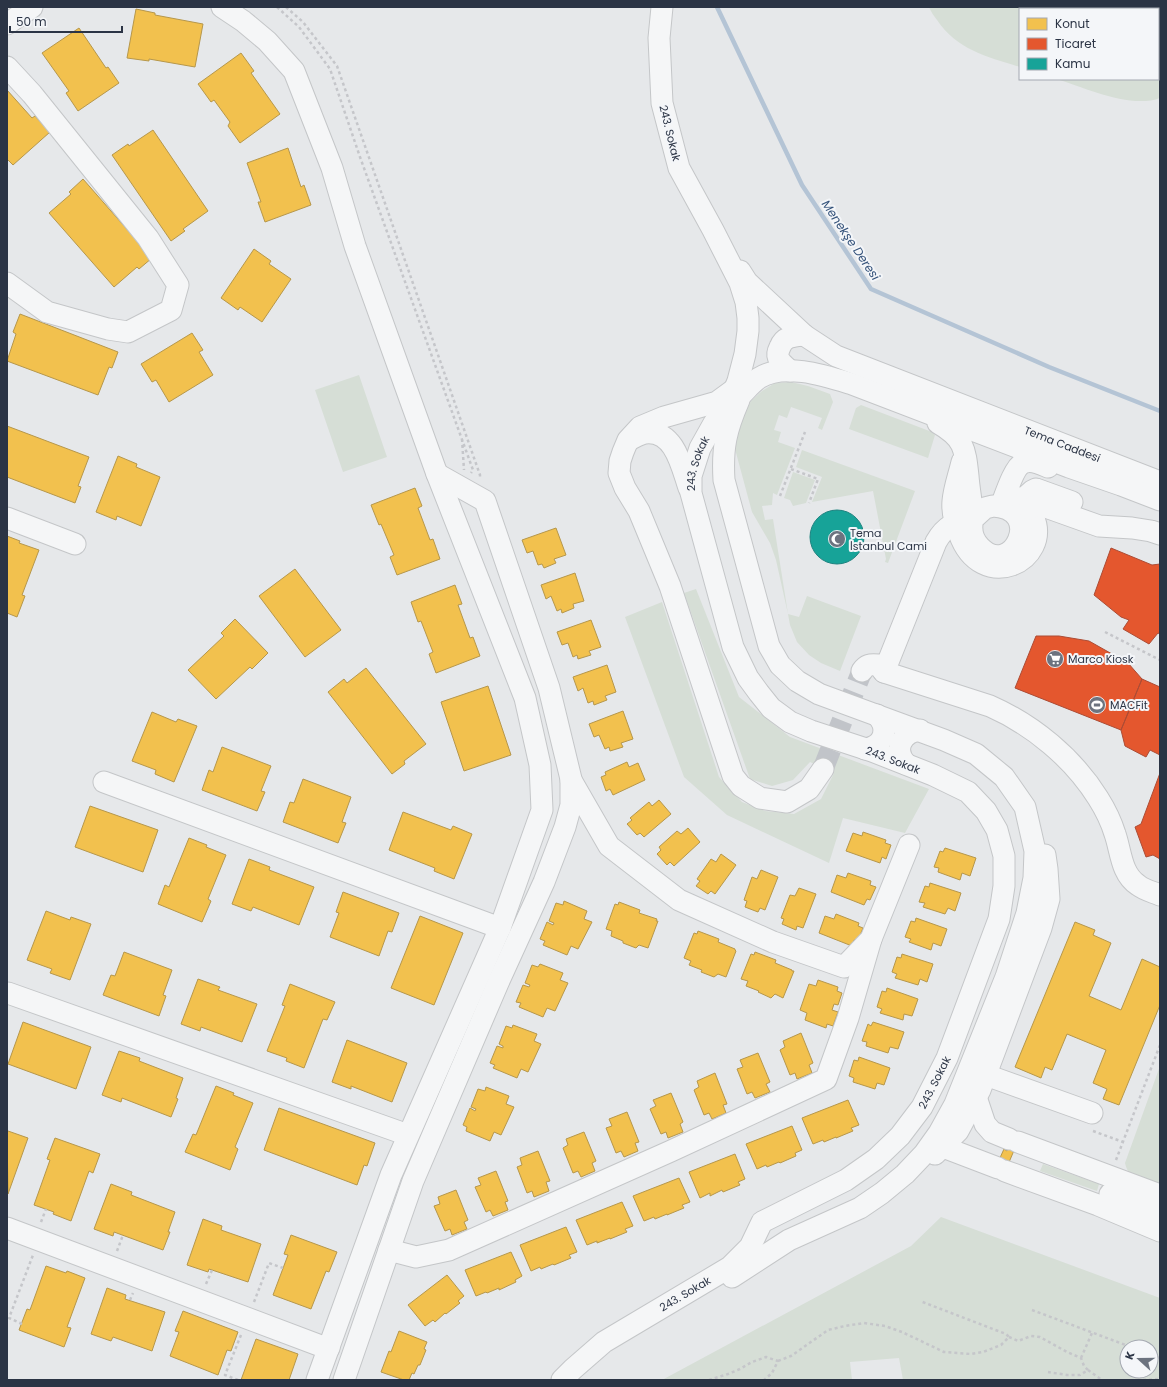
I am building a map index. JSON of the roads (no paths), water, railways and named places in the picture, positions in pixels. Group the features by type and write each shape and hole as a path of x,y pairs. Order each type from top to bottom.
{"street":[{"path":"7,24 32,7"},
{"path":"222,7 243,21 267,41 294,71 332,168 355,246 437,474 525,698 540,765 542,810 500,928 391,1175 317,1380"},
{"name":"243. Sokak","path":"562,1380 604,1342 730,1267 750,1247 762,1222 846,1180 876,1159 900,1136 922,1107 947,1058 999,919 1004,886 1004,856 997,830 986,811 968,792 906,764 790,722 771,708 752,683 733,647 691,493 691,476 700,448 714,423 730,400 738,392 738,381 748,331 746,302 740,283 679,168 662,103 659,38 662,7"},
{"path":"7,67 32,94 148,238 178,285 171,310 128,332 108,329 47,312 7,283"},
{"path":"713,230 747,282"},
{"name":"243. Sokak","path":"577,1380 603,1357 790,1240 860,1208 882,1194 905,1174 924,1154 939,1133 955,1104 1006,977 1027,913 1034,878 1035,851 1025,807 1004,777 976,754 920,730 820,694 797,681 780,665 769,646 724,480 724,441 738,392 749,369 754,346 756,322 754,302 747,282"},
{"name":"Tema Caddesi","path":"747,282 804,335 836,356 1160,482"},
{"path":"790,371 781,362 778,356 779,348 783,340 791,336 804,335"},
{"path":"823,769 809,789 787,802 760,798 741,786 733,776 670,586 642,517 625,488 619,473 620,461 628,440 640,427 664,417 717,402 738,392 759,378 772,372 790,371 832,378 852,384 1160,500"},
{"path":"905,404 951,432 961,444 965,452 953,500 964,521 971,528 972,535 978,545 991,555 1004,554 1013,549 1018,543 1021,530 1019,522 1014,515 1014,503 1019,466 1022,463 1038,463 1106,489 1112,490 1121,485"},
{"path":"628,440 650,433 660,435 669,442 676,451 691,493"},
{"path":"344,1380 413,1181 498,983 544,882 565,827 571,805 571,779 549,688 482,499 437,474"},
{"path":"1014,503 1032,491 1039,490 1091,509"},
{"path":"459,528 461,515 467,508 482,499"},
{"path":"964,521 961,539 972,557 988,566 1004,568 1028,554 1034,546 1037,538 1036,522 1014,503"},
{"path":"875,669 936,542 945,529 964,521 985,508 1014,503 1037,505 1099,526 1108,528 1132,528 1160,534"},
{"path":"7,518 74,544"},
{"path":"875,669 908,576"},
{"path":"875,669 990,706 1007,714 1037,733 1070,762 1098,797 1111,822 1124,868 1132,880 1144,889 1160,895"},
{"path":"865,749 875,746 883,737 884,725 877,715"},
{"path":"906,764 900,755 901,743 908,734 920,730"},
{"path":"571,779 609,846 679,900 773,942 844,967 856,987"},
{"path":"104,782 500,928"},
{"path":"905,1174 933,1156 958,1131 986,1074 1041,928 1049,898 1047,869 1043,845 1025,807"},
{"path":"389,1250 416,1256 449,1250 671,1151 826,1079 848,1018 871,939 909,845"},
{"path":"844,967 871,939"},
{"path":"8,993 408,1135"},
{"path":"986,1074 1091,1122"},
{"path":"976,1097 984,1124 992,1132 1021,1143 1160,1215"},
{"path":"1009,1172 1021,1143"},
{"path":"943,1147 1009,1172 1160,1195"},
{"path":"1104,1187 1160,1231"},
{"path":"7,1228 320,1346 329,1348"}],"waterway":[{"name":"Menekşe Deresi","path":"717,7 802,185 871,289 1049,367 1160,411"}],"tunnel":[{"path":"823,769 862,671"}],"place":[{"name":"Tema İstanbul Cami","path":"837,539"},
{"name":"Marco Kiosk","path":"1055,659"},
{"name":"MACFit","path":"1097,705"}]}
